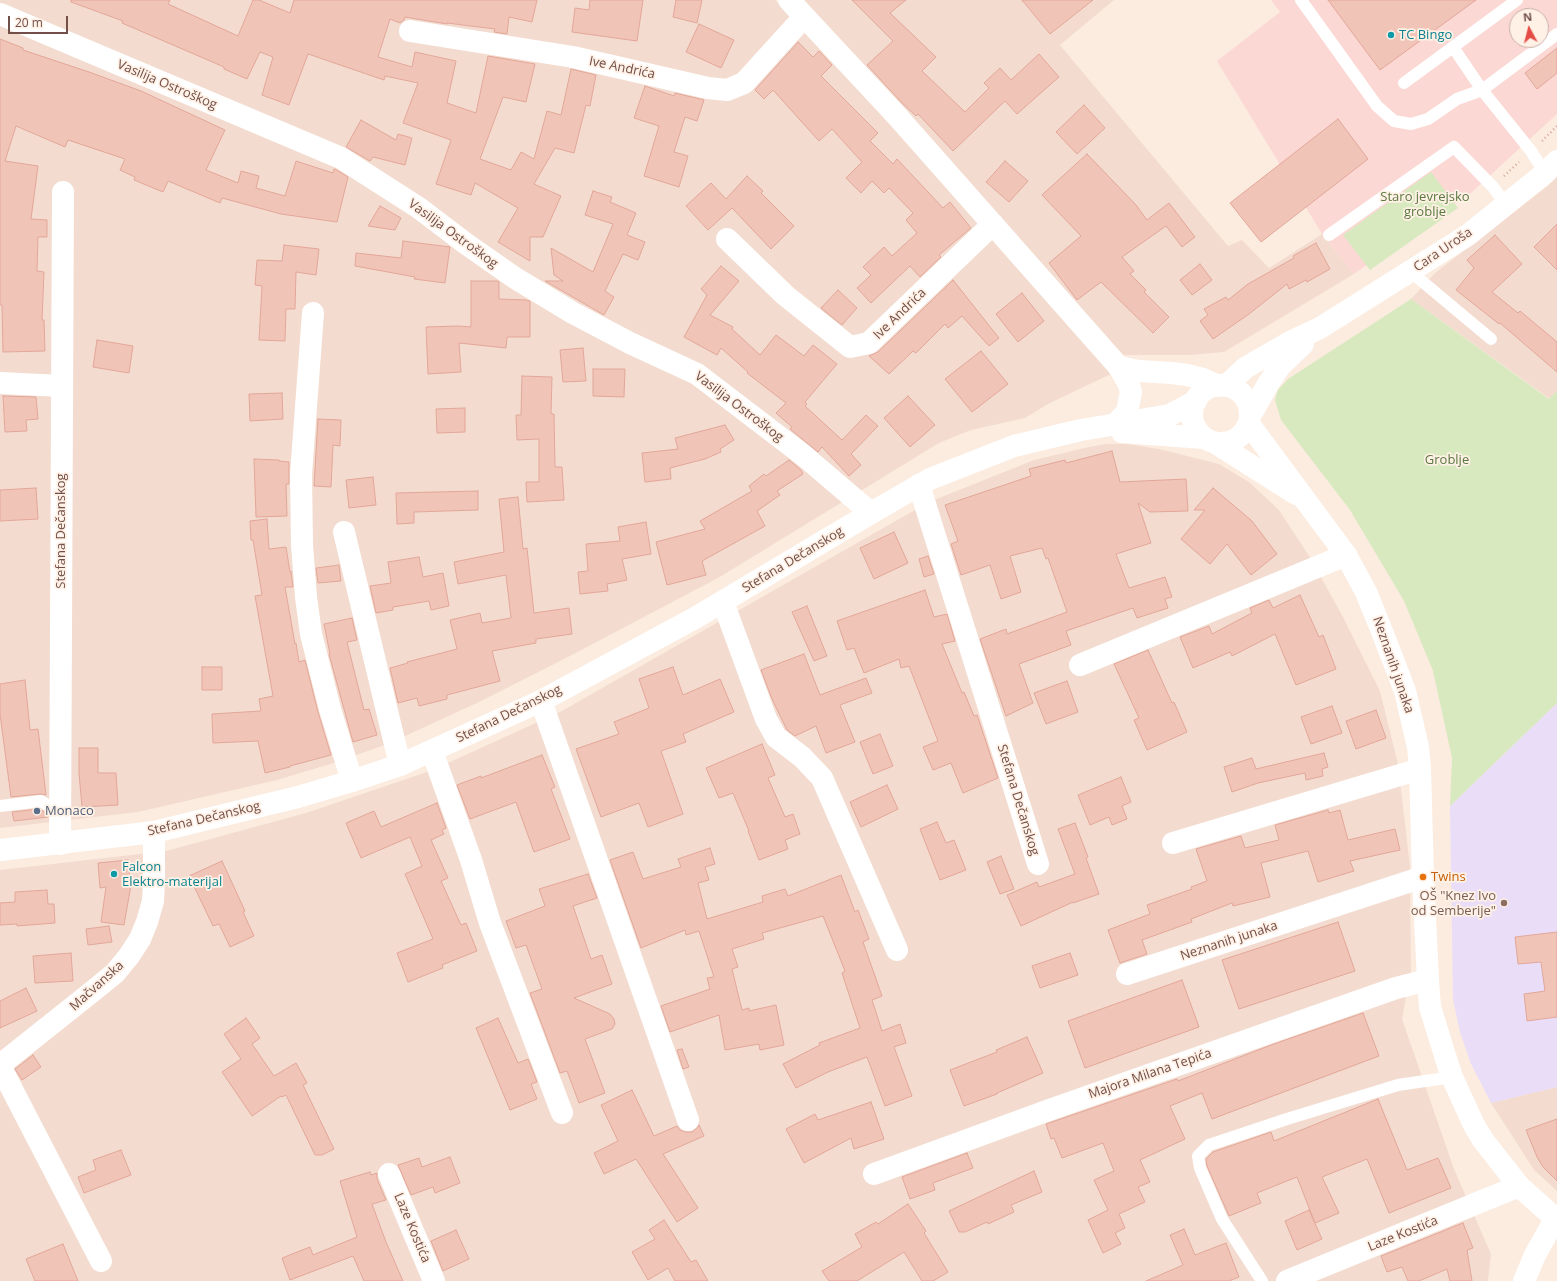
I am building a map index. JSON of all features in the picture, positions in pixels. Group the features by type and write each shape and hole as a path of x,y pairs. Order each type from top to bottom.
{"street":[{"path":"788,0 897,116 1119,367 1129,385 1131,392 1127,412 1117,423"},
{"name":"Vasilija Ostroškog","path":"0,14 341,158 419,208 515,278 572,313 630,343 697,374 803,455 871,513"},
{"name":"Ive Andrića","path":"410,31 573,57 708,88 727,90 744,83 804,17"},
{"name":"Cara Uroša","path":"1320,328 1411,272 1468,234 1551,167"},
{"name":"Stefana Dečanskog","path":"60,834 63,192"},
{"name":"Ive Andrića","path":"727,239 786,296 850,347 869,343 993,224"},
{"path":"313,313 301,474 302,545 306,597 312,634 330,709 352,781"},
{"path":"1081,430 1170,415 1210,392 1245,368 1290,342 1320,328"},
{"path":"1081,430 1209,440 1226,443 1237,438 1243,433 1268,384 1280,366 1320,328"},
{"path":"1119,367 1152,373 1187,375 1203,379 1210,392"},
{"path":"0,383 62,386"},
{"path":"1250,420 1248,403 1244,397 1233,388 1210,392 1193,408 1194,425 1198,432 1307,501"},
{"name":"Neznanih junaka","path":"1250,420 1346,554 1366,592 1384,634 1405,691 1418,747 1430,1007 1452,1077 1474,1125 1483,1140 1518,1186 1556,1220"},
{"name":"Stefana Dečanskog","path":"0,850 60,834 154,832 298,797 400,765 541,701 723,602 919,485 1014,446 1081,430"},
{"name":"Stefana Dečanskog","path":"919,485 1038,864"},
{"path":"344,532 400,765"},
{"path":"1080,665 1346,554"},
{"path":"723,602 766,719 776,737 802,757 822,778 897,950"},
{"path":"541,701 688,1120"},
{"path":"432,751 471,860 490,923 562,1113"},
{"path":"1173,843 1420,770"},
{"name":"Mačvanska","path":"101,1261 0,1065 115,973 129,956 140,939 147,922 152,901 154,882 154,832"},
{"name":"Neznanih junaka","path":"1127,974 1423,877"},
{"name":"Majora Milana Tepića","path":"874,1174 1052,1109 1396,988 1428,980"},
{"name":"Laze Kostića","path":"389,1174 434,1281"},
{"name":"Laze Kostića","path":"1287,1281 1518,1186"},
{"path":"1524,1281 1545,1236 1556,1220"}],"lane":[{"path":"1301,0 1377,106 1394,121 1411,124 1428,119 1458,99 1482,90 1557,34"},
{"path":"1404,83 1517,0"},
{"path":"1453,47 1482,90 1531,151 1551,167"},
{"path":"1329,235 1454,147 1493,187 1506,204"},
{"path":"1411,272 1491,339"},
{"path":"0,806 41,801 52,808 57,815 60,834"},
{"path":"1262,1281 1222,1219 1200,1168 1198,1156 1209,1145 1294,1116 1398,1085 1452,1077"}],"shaded area":[{"path":"0,0 775,0 787,13 796,0 1114,0 1060,45 1228,246 1242,240 1269,268 1322,234 1354,274 1224,352 1191,355 1124,355 1108,365 1113,373 1048,404 1025,418 971,430 939,443 718,578 479,702 390,743 337,762 277,780 138,812 0,828"},
{"path":"1271,0 1557,0 1557,114 1472,192 1354,274 1322,234 1217,61 1280,12"},
{"path":"1557,176 1557,391 1550,399 1411,299 1435,273 1549,185"},
{"path":"1106,444 1127,444 1159,449 1219,464 1249,482 1279,510 1311,559 1343,617 1380,691 1398,764 1410,866 1411,971 1402,1019 1454,1169 1491,1254 1488,1281 0,1281 0,870 166,851 306,813 430,771 560,712 929,502 1034,460"},
{"name":"OŠ \"Knez Ivo od Semberije\"","path":"1557,703 1557,1087 1491,1103 1471,1064 1460,1032 1453,1000 1450,806"},
{"path":"1557,1087 1557,1191 1534,1170 1491,1103"}],"green space":[{"name":"Staro jevrejsko groblje","path":"1431,172 1458,208 1370,270 1343,235"},
{"name":"Groblje","path":"1411,299 1549,399 1557,391 1557,703 1450,806 1452,758 1433,671 1404,601 1350,510 1281,420 1275,400 1278,390 1288,379"}],"building":[{"path":"71,0 170,0 168,4 238,36 253,0 259,0 290,13 294,0 537,0 532,22 509,17 507,34 494,32 495,29 447,24 405,17 400,23 390,19 378,57 412,67 415,52 456,61 447,103 476,113 488,56 535,64 526,102 503,97 480,159 511,170 521,152 534,159 547,111 561,115 571,69 596,75 590,106 586,105 574,153 555,148 534,184 561,196 543,237 530,237 530,261 498,242 518,208 475,183 471,195 436,184 451,140 403,123 418,83 385,76 384,80 308,54 289,105 262,95 273,57 260,52 247,79 224,69 224,67 122,23 123,21 71,2"},
{"path":"590,0 643,0 637,41 572,32 575,8 589,10"},
{"path":"676,0 702,0 697,23 673,17"},
{"path":"852,0 906,0 890,13 936,57 922,71 965,112 989,88 984,83 1000,68 1011,80 1039,54 1059,77 1017,114 1005,101 953,151 918,114 916,116 902,103 867,65 893,41"},
{"path":"1022,0 1093,0 1050,34"},
{"name":"TC Bingo","path":"1328,0 1476,0 1380,70"},
{"path":"699,24 734,40 721,68 686,52"},
{"path":"0,39 23,48 23,50 141,91 225,130 206,170 238,183 241,171 259,176 256,188 285,196 296,161 333,173 335,169 348,177 337,222 281,214 222,198 220,203 168,181 163,192 134,180 135,177 120,170 125,159 68,140 65,147 16,126 5,161 38,166 31,219 47,220 47,237 38,237 37,271 44,272 42,320 44,320 45,351 3,352 2,305 0,305"},
{"path":"798,42 813,57 819,51 832,65 821,76 878,133 870,141 893,164 897,159 943,208 950,202 971,228 939,255 941,257 920,277 910,266 871,303 857,288 871,275 863,267 884,247 892,256 917,233 906,220 913,213 889,188 884,193 872,181 861,193 846,178 862,162 832,129 819,141 773,90 764,99 755,90"},
{"path":"1557,48 1557,73 1537,89 1525,73"},
{"path":"645,86 674,96 675,93 704,100 697,121 685,117 674,152 688,156 679,187 644,176 659,126 634,118"},
{"path":"1084,105 1105,128 1077,154 1056,132"},
{"path":"1338,119 1368,159 1261,242 1230,203"},
{"path":"361,120 396,140 398,134 412,138 405,165 373,157 370,161 346,147"},
{"path":"1087,154 1136,205 1147,220 1169,203 1195,237 1182,247 1166,226 1122,257 1134,271 1130,274 1146,290 1144,292 1169,317 1153,333 1101,282 1077,300 1049,263 1081,236 1042,195"},
{"path":"1005,161 1028,181 1009,202 986,182"},
{"path":"747,176 763,191 761,193 794,226 771,249 732,208 708,230 686,206 711,183 726,199"},
{"path":"593,191 612,197 610,202 636,213 627,235 645,242 638,260 623,254 605,291 614,297 604,315 545,281 563,281 554,275 551,248 593,272 613,224 585,215"},
{"path":"380,206 401,218 395,230 368,226"},
{"path":"1557,224 1557,270 1534,247"},
{"path":"1495,235 1522,264 1492,292 1518,313 1520,311 1557,342 1557,372 1500,323 1499,324 1456,290 1474,268 1467,260"},
{"path":"403,241 450,247 445,283 414,279 415,277 355,266 356,253 401,258"},
{"path":"1316,243 1330,269 1307,282 1306,280 1289,289 1287,284 1249,314 1213,339 1200,321 1208,315 1204,309 1226,297 1228,300 1248,284 1294,258 1293,256"},
{"path":"284,245 319,249 316,275 296,272 295,309 286,309 285,341 259,340 262,286 255,285 257,260 282,261"},
{"path":"1200,264 1212,280 1192,295 1180,280"},
{"path":"721,266 739,281 710,315 733,327 732,329 760,355 776,335 804,356 813,345 837,364 805,402 807,404 805,406 842,440 866,415 878,426 851,454 861,465 849,476 822,447 818,452 790,429 792,427 776,413 786,403 747,373 748,372 721,348 717,355 684,337 707,295 701,289"},
{"path":"953,280 999,338 989,346 962,316 948,328 945,324 916,353 913,351 889,374 869,356 878,352"},
{"path":"471,281 498,281 499,299 530,301 530,337 507,337 506,348 459,343 461,372 428,374 426,327 471,327"},
{"path":"838,290 857,308 842,325 821,308"},
{"path":"1022,293 1044,321 1018,342 996,314"},
{"path":"97,340 133,346 129,373 93,367"},
{"path":"583,348 586,381 563,382 560,350"},
{"path":"981,351 1008,384 972,412 945,379"},
{"path":"593,369 625,369 624,397 593,396"},
{"path":"522,376 552,377 551,414 554,414 555,467 562,467 564,500 527,502 526,482 539,482 539,439 517,440 516,415 521,415"},
{"path":"282,393 283,419 250,421 249,394"},
{"path":"3,396 36,397 38,419 26,420 27,431 5,432"},
{"path":"908,396 935,425 910,447 884,418"},
{"path":"465,408 465,432 437,433 436,409"},
{"path":"318,419 341,420 340,446 333,445 331,487 314,486"},
{"path":"725,425 734,440 720,449 721,452 705,459 670,468 671,479 645,482 642,453 678,449 675,438"},
{"path":"1112,451 1120,482 1186,479 1188,511 1150,512 1138,503 1151,543 1116,554 1129,588 1165,577 1172,597 1165,599 1168,608 1137,618 1133,608 1066,631 1071,645 1019,664 1033,703 1006,716 980,639 1006,629 1007,634 1067,612 1048,558 1046,559 1042,548 1010,556 1021,592 1001,599 990,565 961,575 951,544 958,541 945,505 1031,476 1029,469 1065,460 1066,463"},
{"path":"254,459 289,462 289,484 286,484 287,516 256,517"},
{"path":"789,460 801,470 803,474 777,491 780,495 757,511 765,526 702,561 706,575 667,585 656,542 705,529 700,521 752,491 749,486 764,474 766,476"},
{"path":"373,477 376,505 349,508 346,480"},
{"path":"36,488 38,519 0,521 0,490"},
{"path":"1213,488 1252,521 1277,554 1251,575 1227,544 1210,564 1181,539 1205,510 1194,510"},
{"path":"478,491 478,510 414,512 414,523 397,524 396,493"},
{"path":"518,497 523,549 527,548 534,613 569,608 572,634 536,639 536,643 492,651 500,681 447,695 447,699 419,706 417,698 398,703 390,668 457,649 450,620 480,613 482,623 511,618 506,575 458,584 454,562 504,552 499,499"},
{"path":"267,519 269,549 286,547 293,587 285,587 295,644 296,643 299,662 305,660 331,755 265,773 258,741 213,743 212,714 261,711 259,699 273,696 255,596 262,595 253,540 251,540 250,521"},
{"path":"646,522 651,554 622,559 627,580 607,584 608,591 580,594 578,572 588,571 586,544 620,541 618,527"},
{"path":"894,532 908,563 874,579 860,548"},
{"path":"928,556 934,574 924,577 919,559"},
{"path":"419,557 423,577 443,573 449,606 431,610 429,601 393,607 393,610 376,613 370,586 391,583 388,562"},
{"path":"339,565 341,581 318,583 316,568"},
{"path":"925,590 934,617 947,614 955,641 942,644 962,693 964,692 974,716 977,715 998,778 963,793 951,763 933,770 923,747 938,741 909,666 901,668 899,659 864,673 854,648 847,650 837,621"},
{"path":"1300,595 1319,637 1323,635 1336,669 1296,685 1275,634 1232,656 1230,652 1193,668 1180,637 1209,626 1212,634 1252,613 1250,608 1269,600 1273,608"},
{"path":"807,606 827,656 814,661 792,612"},
{"path":"352,618 357,640 347,642 364,710 369,709 377,735 353,742 329,654 324,624"},
{"path":"1148,650 1187,732 1147,750 1134,720 1139,718 1114,664"},
{"path":"804,654 820,695 866,678 872,693 840,705 855,742 826,753 816,726 795,736 787,730 772,699 761,670"},
{"path":"202,667 222,667 222,690 202,690"},
{"path":"673,667 683,695 720,679 734,712 683,734 686,742 661,751 683,814 648,827 639,803 601,817 576,749 619,734 614,722 649,708 639,679"},
{"path":"25,680 30,730 38,729 46,795 40,794 11,797 0,714 0,684"},
{"path":"1067,681 1078,712 1046,724 1034,693"},
{"path":"1332,706 1342,733 1311,744 1301,717"},
{"path":"1376,710 1386,738 1356,749 1346,721"},
{"path":"880,734 893,766 873,774 860,742"},
{"path":"762,744 775,775 768,778 785,817 793,814 800,834 785,840 788,849 759,860 733,793 719,798 706,768"},
{"path":"79,748 98,748 98,773 116,773 118,805 82,807 79,773"},
{"path":"1324,753 1328,767 1322,769 1323,776 1306,780 1305,773 1258,783 1232,792 1224,767 1252,758 1256,769"},
{"path":"542,755 555,787 551,789 570,839 534,852 516,802 470,819 457,785 481,776 481,778"},
{"path":"1121,777 1131,802 1122,806 1127,819 1112,825 1109,817 1090,825 1078,795"},
{"path":"887,785 898,809 861,827 850,802"},
{"path":"437,803 446,828 442,830 444,834 431,840 448,878 441,881 461,925 466,923 477,951 442,965 443,968 408,982 397,953 433,939 405,874 422,866 410,837 361,858 346,823 374,811 381,827"},
{"path":"39,809 46,813 48,817 14,821 12,812"},
{"path":"1328,810 1329,813 1340,810 1348,840 1395,829 1400,850 1350,861 1354,871 1318,882 1308,851 1261,863 1270,897 1233,906 1232,903 1191,919 1192,922 1142,940 1147,954 1120,963 1108,930 1150,914 1147,905 1192,889 1191,887 1207,881 1196,849 1241,836 1245,848 1279,840 1275,825"},
{"path":"937,822 946,843 954,840 966,870 940,880 920,829"},
{"path":"1075,823 1088,857 1086,858 1099,894 1073,902 1021,926 1007,895 1037,882 1039,887 1075,874 1058,829"},
{"path":"710,848 715,864 705,867 709,880 698,883 707,919 763,902 762,896 785,889 788,896 841,875 855,912 858,910 869,939 863,942 882,996 872,1000 882,1031 900,1024 906,1043 894,1047 912,1096 885,1106 867,1057 828,1072 796,1088 783,1064 820,1045 819,1043 860,1028 842,973 845,971 823,916 762,933 764,939 732,949 738,967 732,969 742,1010 749,1008 749,1011 776,1005 784,1045 760,1050 759,1044 725,1050 719,1015 670,1032 661,1006 710,989 707,978 714,977 699,931 686,935 685,930 641,948 610,860 633,852 643,879 681,867 678,859"},
{"path":"1001,856 1014,889 1000,894 987,862"},
{"path":"128,860 131,885 124,925 101,922 106,887 100,888 98,863"},
{"path":"222,861 245,911 243,912 254,936 230,947 219,924 213,926 189,876"},
{"path":"588,874 597,898 573,906 591,959 602,955 612,984 574,998 610,1014 614,1019 615,1024 612,1029 585,1039 605,1093 579,1103 567,1071 560,1073 530,993 542,989 526,945 516,948 506,921 545,906 539,889"},
{"path":"47,890 48,904 54,904 55,923 17,926 17,924 0,925 0,903 15,902 15,892"},
{"path":"1338,922 1355,971 1239,1009 1222,960"},
{"path":"109,926 112,942 88,945 86,929"},
{"path":"1557,932 1557,1017 1527,1021 1524,994 1545,991 1541,962 1518,964 1515,937"},
{"path":"71,953 73,981 35,983 33,956"},
{"path":"1070,953 1078,975 1040,988 1032,966"},
{"path":"1182,980 1199,1027 1085,1068 1068,1021"},
{"path":"26,988 37,1011 0,1028 0,1001"},
{"path":"1363,1013 1379,1056 1212,1119 1202,1093 1170,1106 1185,1139 1140,1160 1150,1182 1138,1187 1145,1202 1119,1214 1125,1228 1115,1233 1121,1244 1103,1253 1088,1220 1108,1210 1094,1180 1114,1171 1103,1143 1062,1158 1054,1138 1051,1139 1046,1124 1177,1079 1178,1081 1271,1045"},
{"path":"246,1018 260,1038 252,1044 274,1076 296,1063 307,1083 303,1085 334,1149 322,1155 315,1155 286,1095 281,1096 252,1116 222,1072 241,1059 224,1034"},
{"path":"498,1018 518,1063 528,1059 537,1082 531,1084 537,1099 510,1110 476,1028"},
{"path":"1027,1037 1043,1073 997,1094 964,1106 950,1070 997,1052 996,1050"},
{"path":"682,1049 689,1067 683,1069 677,1050"},
{"path":"33,1055 41,1067 22,1080 15,1069"},
{"path":"632,1090 654,1136 677,1126 680,1130 685,1132 692,1132 699,1125 704,1136 663,1154 698,1208 677,1222 636,1159 604,1174 594,1153 618,1141 601,1105"},
{"path":"1378,1099 1407,1170 1438,1158 1451,1188 1389,1213 1367,1159 1322,1177 1339,1213 1315,1223 1297,1177 1257,1193 1261,1203 1229,1216 1207,1166 1206,1159 1213,1152 1271,1132 1274,1141"},
{"path":"871,1102 884,1139 854,1149 851,1138 804,1163 786,1129 815,1114 818,1120"},
{"path":"1557,1119 1557,1181 1543,1167 1537,1157 1526,1130"},
{"path":"121,1150 131,1175 84,1193 78,1177 96,1170 93,1160"},
{"path":"967,1153 973,1168 933,1183 935,1190 910,1199 902,1177"},
{"path":"450,1157 460,1183 435,1193 433,1187 411,1195 398,1165 419,1158 422,1167"},
{"path":"1034,1171 1042,1192 1011,1205 1014,1212 988,1224 987,1222 965,1232 959,1232 949,1211"},
{"path":"370,1172 371,1175 377,1173 377,1179 386,1200 372,1204 386,1242 403,1281 364,1281 353,1256 290,1280 282,1258 310,1247 313,1255 357,1237 340,1181"},
{"path":"908,1204 926,1231 924,1233 948,1272 933,1281 922,1281 904,1252 857,1281 829,1281 822,1271 862,1247 855,1234 876,1222 878,1224"},
{"path":"1309,1210 1322,1239 1297,1250 1285,1221"},
{"path":"664,1220 691,1262 696,1260 708,1281 675,1281 668,1268 648,1280 632,1252 655,1239 649,1230"},
{"path":"1463,1223 1473,1248 1467,1250 1472,1281 1450,1281 1447,1269 1419,1281 1408,1281 1402,1267 1387,1272 1381,1256"},
{"path":"1184,1229 1195,1255 1226,1243 1239,1277 1229,1281 1146,1281 1183,1265 1170,1235"},
{"path":"456,1230 469,1259 443,1271 431,1241"},
{"path":"63,1244 78,1281 35,1281 26,1259"}],"place":[{"name":"TC Bingo","path":"1391,35"},
{"name":"Monaco","path":"37,811"},
{"name":"Falcon Elektro-materijal","path":"114,874"},
{"name":"Twins","path":"1423,877"},
{"name":"OŠ \"Knez Ivo od Semberije\"","path":"1504,903"}]}
